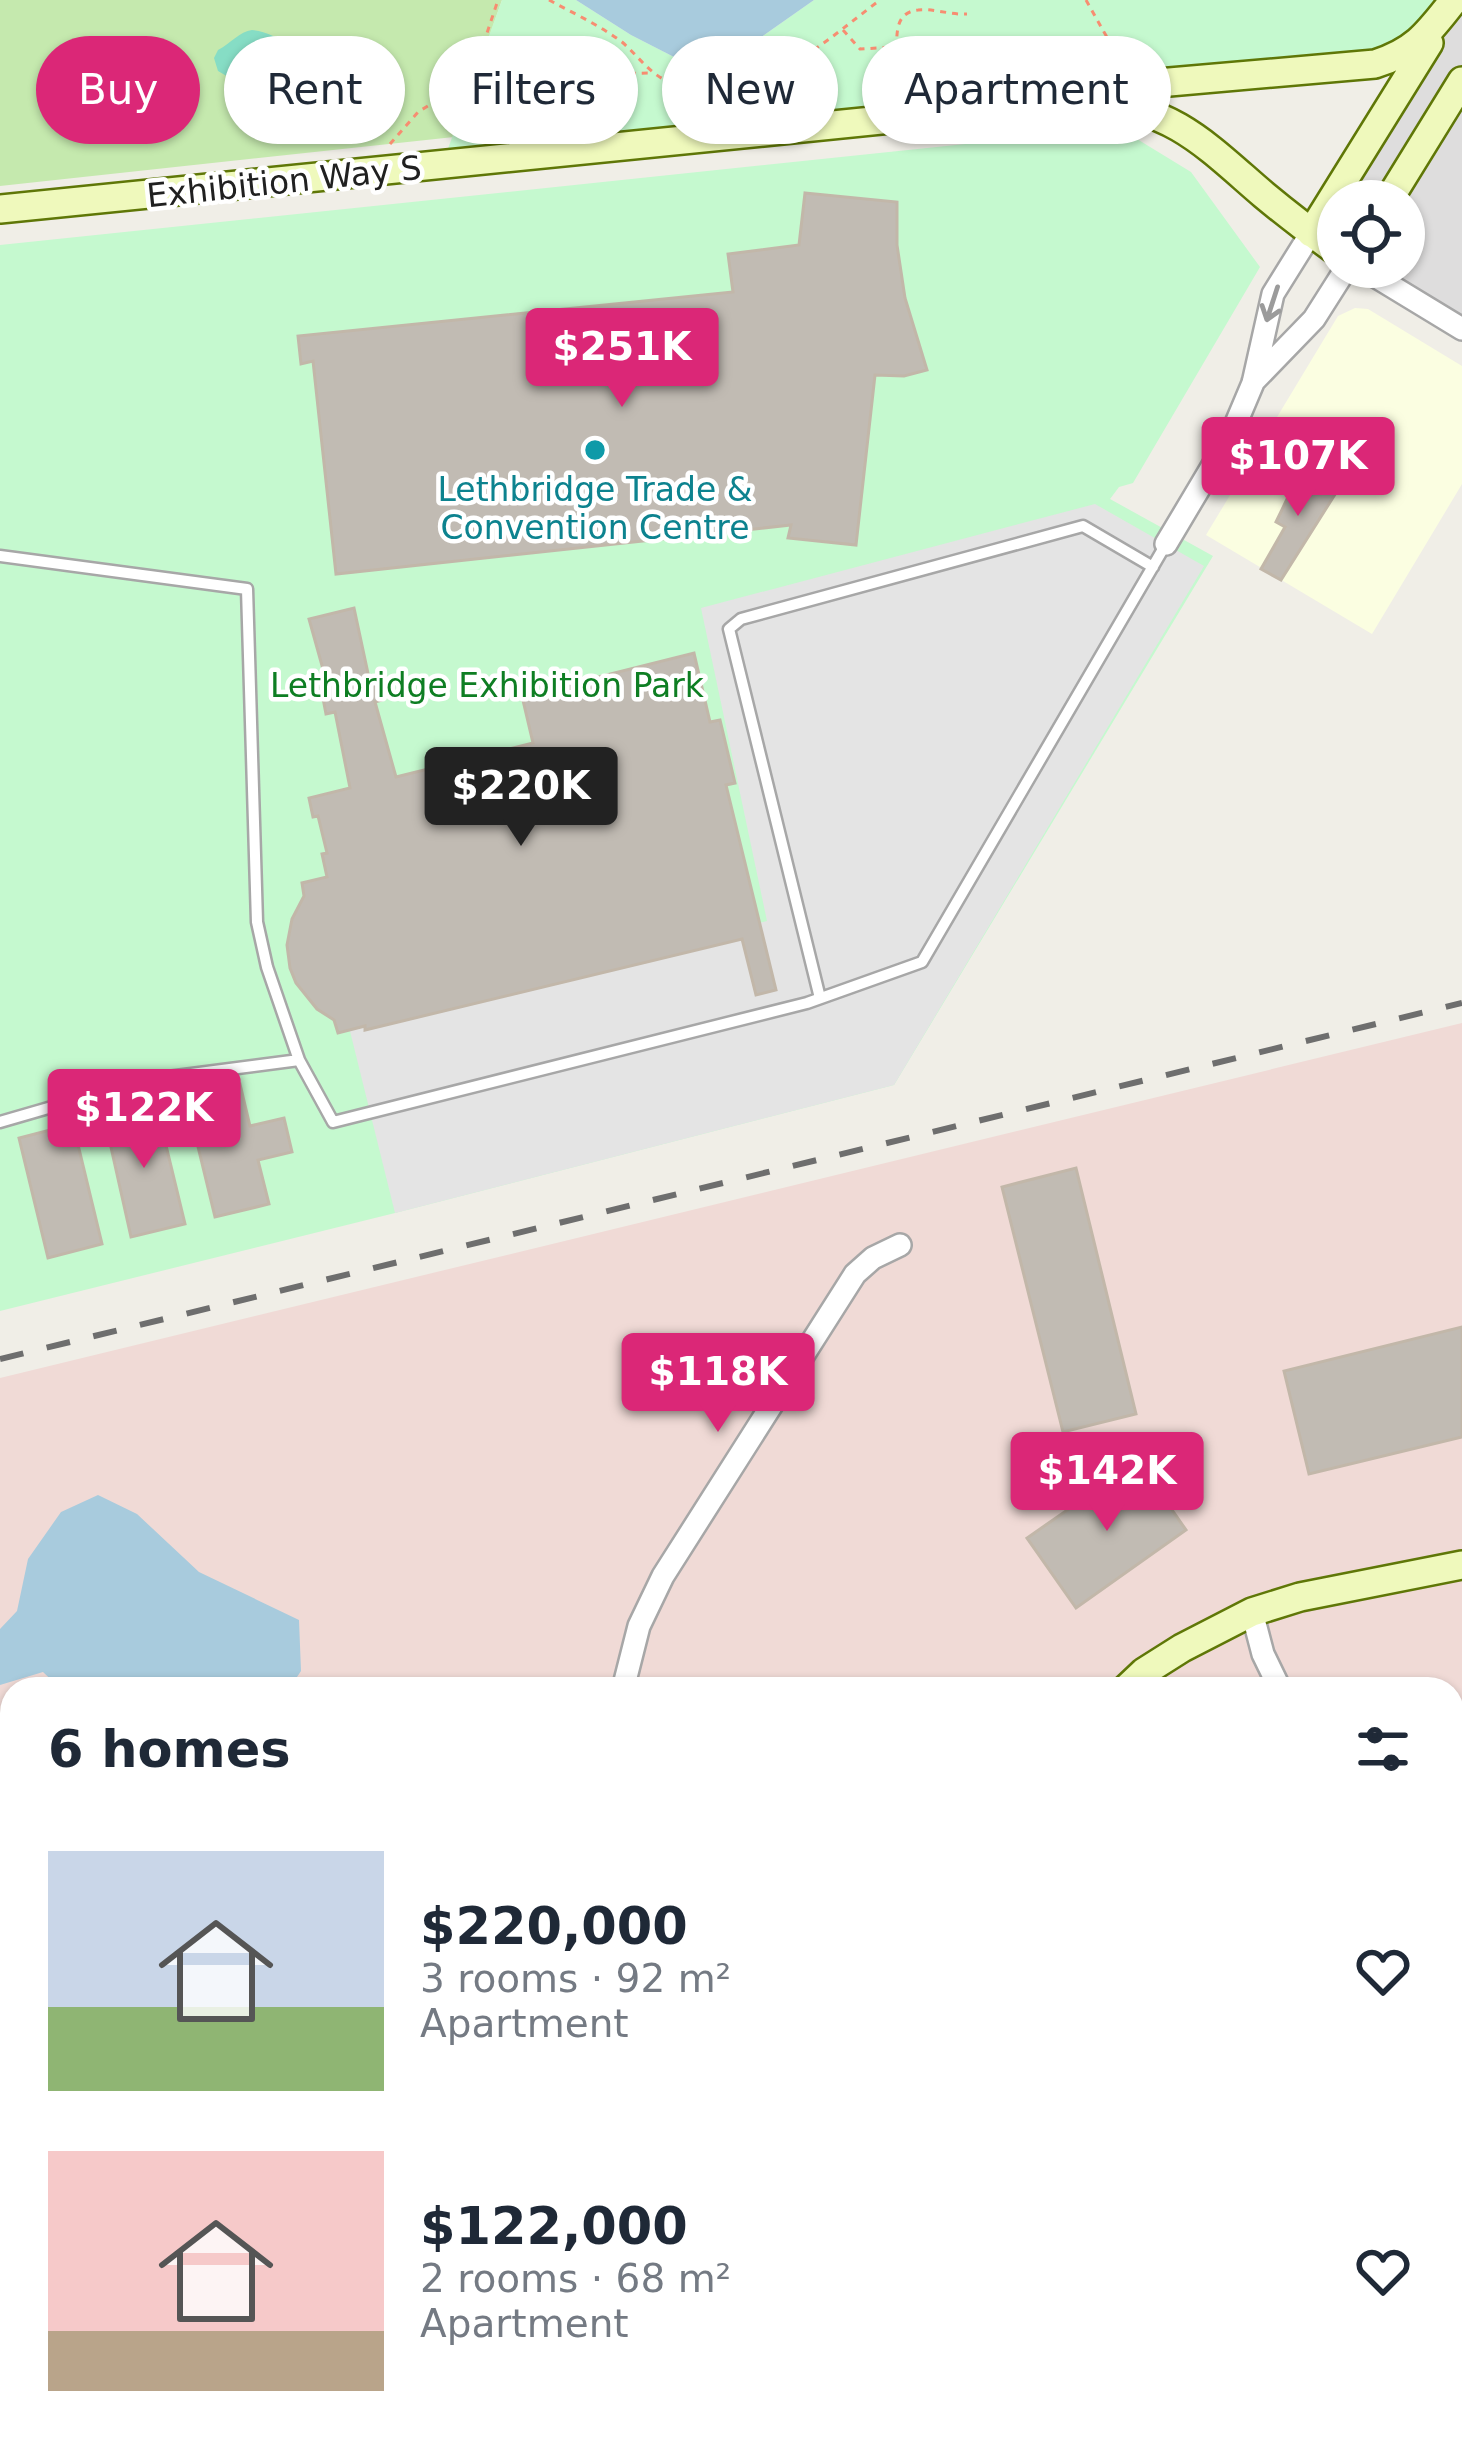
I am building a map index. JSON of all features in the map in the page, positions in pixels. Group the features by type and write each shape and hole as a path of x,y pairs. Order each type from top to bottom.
{"street":[{"path":"1171,82 1375,64 1401,56 1423,40 1455,0"},
{"path":"1166,544 1231,435 1253,382 1273,294 1455,0"},
{"path":"1401,180 1462,81"},
{"name":"Exhibition Way S","path":"0,209 862,122"},
{"path":"1171,124 1208,145 1317,237"},
{"path":"1253,382 1314,320 1334,288"},
{"path":"1395,288 1462,329"},
{"path":"626,1677 639,1626 663,1576 855,1274 873,1258 900,1245"},
{"path":"1139,1677 1182,1648 1252,1612 1462,1565"},
{"path":"1252,1612 1274,1677"}],"lane":[{"path":"820,998 729,629 740,619 1083,526 1153,567"},
{"path":"0,556 248,590 257,922 267,968 299,1060 333,1122 820,998 922,962 1166,544"},
{"path":"0,1122 145,1080 299,1060"}],"path":[{"path":"486,36 498,0"},
{"path":"549,0 620,41 652,73 686,88 770,76 880,0"},
{"path":"916,0 922,10"},
{"path":"1086,0 1106,36"},
{"path":"896,36 903,17 922,10 967,14"},
{"path":"841,28 862,49"},
{"path":"638,73 652,73"},
{"path":"387,147 429,105"}],"shaded area":[{"path":"1462,0 1462,329 1395,288 1425,288 1425,180 1344,180"},
{"path":"1355,308 1368,309 1462,366 1462,484 1372,634 1206,535 1338,316"},
{"path":"1095,504 1204,566 894,1085 395,1213 348,1023 767,921 701,608"},
{"path":"1462,1023 1462,1677 0,1677 0,1378"}],"green space":[{"path":"0,0 502,0 489,36 429,36 429,140 405,142 405,36 224,36 224,144 389,144 0,186"},
{"path":"502,0 576,0 633,36 489,36"},
{"path":"814,0 1454,0 1401,56 1171,82 1171,36 862,36 862,117 838,120 838,36 763,36"},
{"path":"252,30 273,36 239,36"},
{"path":"638,39 662,51 662,140 638,143"},
{"path":"224,46 224,74 214,58"},
{"path":"450,144 627,144 442,165"},
{"name":"Lethbridge Exhibition Park","path":"966,144 1145,144 1191,172 1260,267 1133,483 1119,487 1110,499 1213,556 894,1085 0,1311 0,245"}],"water":[{"path":"576,0 814,0 763,36 662,36 662,51"},
{"path":"98,1495 137,1514 199,1572 299,1620 301,1671 297,1677 48,1677 43,1672 0,1677 0,1629 17,1611 28,1559 61,1512"}],"building":[{"name":"Lethbridge Trade & Convention Centre","path":"805,193 897,202 905,298 927,370 904,376 875,375 856,545 788,538 791,525 336,574 313,361 301,364 298,336 733,292 728,254 799,245"},
{"path":"1305,468 1339,488 1281,580 1261,569 1285,527 1276,522 1289,495 1279,490 1287,476 1297,482"},
{"path":"354,608 369,678 377,676 382,700 375,702 396,777 533,743 522,696 694,653 710,722 720,720 735,783 726,785 776,990 756,995 742,939 338,1033 334,1020 317,1009 296,983 287,945 292,919 304,896 302,883 327,877 322,854 327,853 309,798 350,788 335,712 326,714 321,688 328,687 309,619"},
{"path":"240,1084 250,1126 284,1118 292,1152 258,1160 269,1204 215,1217 186,1097"},
{"path":"156,1104 185,1224 131,1237 104,1116"},
{"path":"73,1124 102,1244 48,1258 19,1138"},
{"path":"1076,1168 1136,1414 1063,1432 1002,1187"},
{"path":"1462,1327 1462,1437 1309,1474 1284,1371"},
{"path":"1138,1461 1186,1530 1076,1608 1027,1538"}],"railway":[{"path":"0,1359 1462,1003"}],"place":[{"name":"Lethbridge Trade & Convention Centre","path":"595,450"}]}
